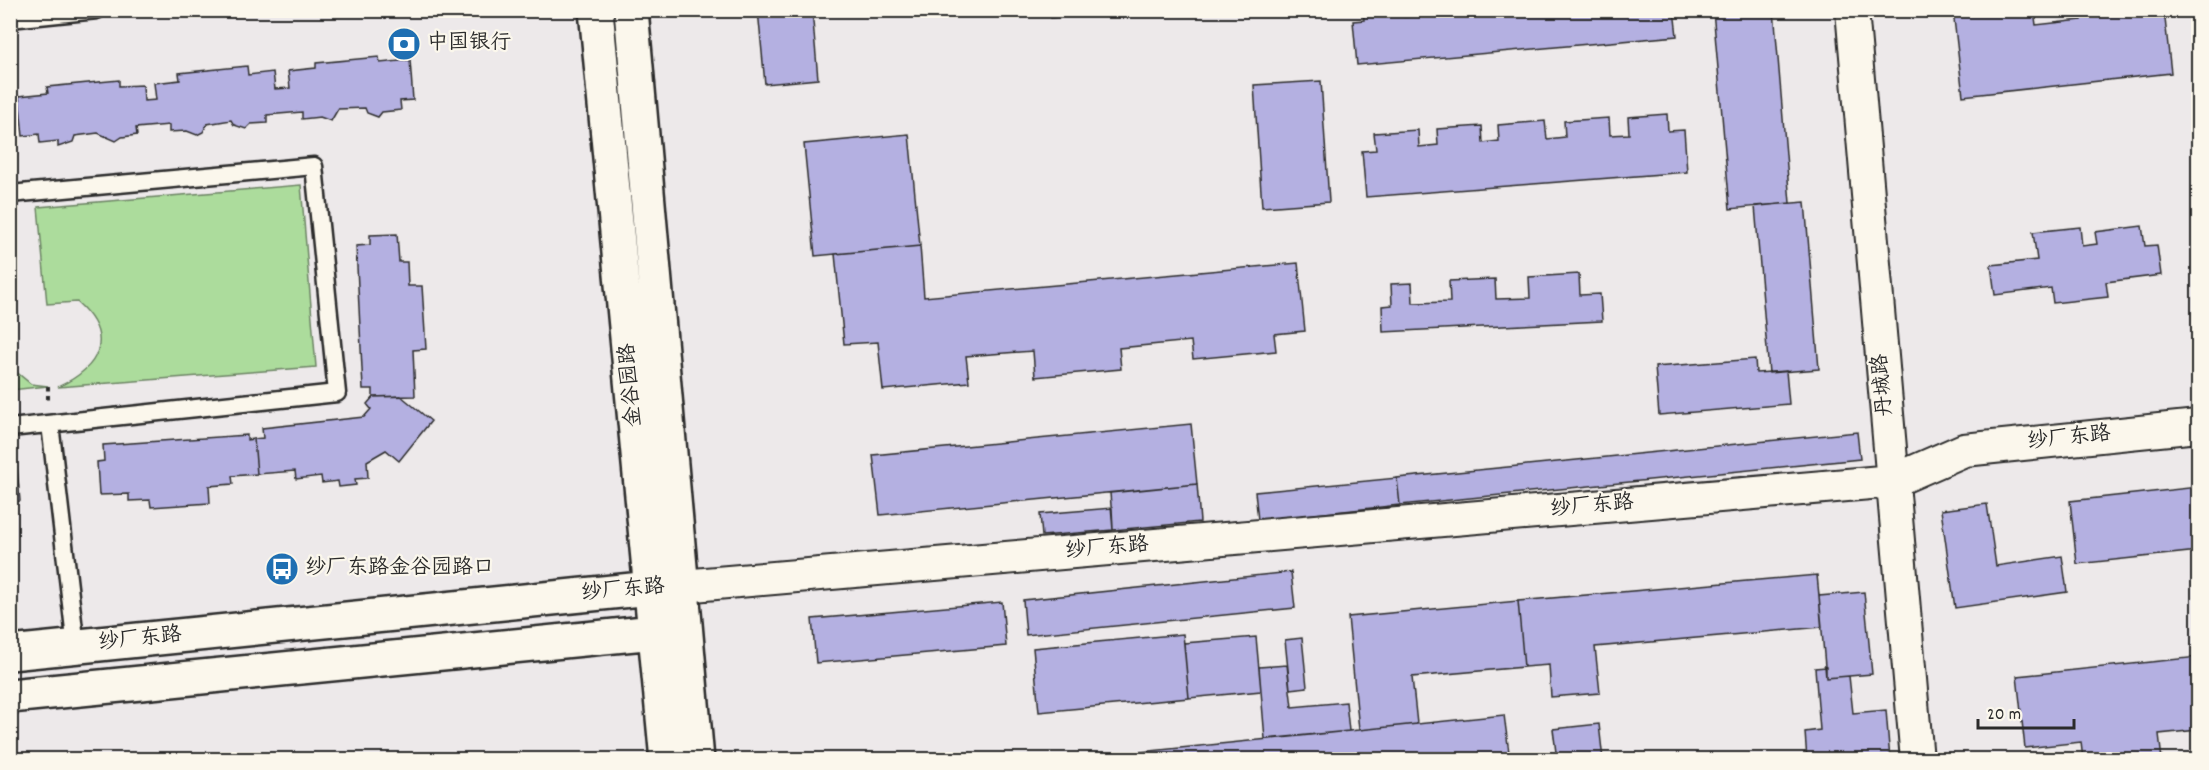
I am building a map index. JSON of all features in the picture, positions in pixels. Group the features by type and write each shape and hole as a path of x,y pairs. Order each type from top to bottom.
{"main road":[{"name":"金谷园路","path":"596,10 666,586"},
{"name":"金谷园路","path":"631,10 670,630 667,759"},
{"name":"纱厂东路","path":"10,653 666,586"},
{"name":"金谷园路","path":"670,630 697,759"},
{"name":"纱厂东路","path":"10,696 670,630"}],"street":[{"name":"丹城路","path":"1852,10 1917,759"},
{"name":"纱厂东路","path":"666,586 1893,481 1964,450 2199,426"}],"lane":[{"path":"10,19 97,10"},
{"path":"10,194 314,166 337,393 10,428"},
{"path":"50,424 76,647"}],"green space":[{"path":"301,185 316,367 58,387 72,379 93,361 98,350 99,339 96,327 89,315 77,302 47,304 38,207"},
{"path":"11,331 14,370 31,384 48,386 11,390"}],"building":[{"path":"758,10 812,10 818,79 765,84"},
{"path":"1050,10 1146,10 1051,18"},
{"path":"1363,10 1403,10 1404,17 1424,15 1424,10 1674,10 1677,36 1357,65 1353,21 1364,20"},
{"path":"1713,10 1774,10 1790,203 1730,209"},
{"path":"1953,10 2034,10 2036,25 2081,20 2080,10 2164,10 2171,73 1963,96"},
{"path":"379,57 380,63 410,60 413,100 400,101 401,110 382,112 378,117 367,113 365,108 338,109 331,121 320,117 302,119 302,112 267,115 267,123 251,124 246,129 234,125 231,120 207,124 203,132 197,135 187,131 169,132 169,125 136,128 137,135 122,137 116,141 98,133 75,136 73,142 58,147 58,141 40,143 39,134 23,136 19,96 48,93 47,87 119,80 119,86 143,85 144,101 156,100 154,83 180,80 179,73 247,66 248,75 273,72 275,89 290,88 288,71 316,68 316,63"},
{"path":"1321,81 1329,202 1262,207 1254,85"},
{"path":"1667,114 1668,131 1684,130 1687,172 1366,197 1362,151 1376,150 1374,133 1418,130 1419,147 1438,145 1437,129 1482,126 1483,143 1499,141 1498,125 1545,121 1547,139 1565,137 1564,121 1609,118 1610,135 1629,134 1628,117"},
{"path":"909,134 920,246 815,256 804,144"},
{"path":"1805,202 1819,369 1769,373 1755,206"},
{"path":"2142,226 2145,246 2157,245 2161,275 2106,282 2108,297 2053,303 2051,288 1995,295 1991,265 2037,260 2033,232 2080,227 2082,246 2097,244 2095,232"},
{"path":"397,234 399,262 407,262 408,286 422,286 426,349 413,350 415,396 373,397 373,389 363,389 356,246 370,245 370,235"},
{"path":"920,246 924,297 1298,263 1305,331 1274,334 1276,351 1193,359 1191,341 1119,348 1121,369 1035,377 1033,351 966,356 969,382 883,390 878,342 844,344 835,254"},
{"path":"1579,274 1580,295 1600,294 1602,321 1383,332 1382,306 1392,305 1391,284 1412,283 1413,303 1450,302 1449,281 1495,279 1496,299 1530,298 1529,277"},
{"path":"1755,359 1756,373 1786,371 1789,404 1659,415 1655,367"},
{"path":"401,396 431,421 399,461 386,450 367,461 368,478 355,479 356,485 339,487 338,481 322,483 321,476 296,479 295,471 257,474 254,439 263,438 262,428 364,417 371,409 367,404 373,397"},
{"path":"1191,424 1197,484 880,515 873,455"},
{"path":"1857,432 1860,459 1400,505 1397,478"},
{"path":"247,435 247,440 254,439 257,474 232,476 233,484 209,486 210,503 151,507 150,500 129,501 129,494 99,495 97,462 104,461 103,445"},
{"path":"10,467 17,467 20,501 10,502"},
{"path":"1397,478 1400,505 1258,520 1255,492"},
{"path":"1197,484 1200,522 1113,530 1110,493"},
{"path":"2198,487 2198,551 2077,564 2070,501"},
{"path":"1987,504 1996,566 2062,556 2067,592 1955,608 1941,510"},
{"path":"1112,508 1113,530 1042,536 1040,514"},
{"path":"1291,572 1295,608 1026,635 1023,600"},
{"path":"1817,575 1822,627 1595,647 1600,693 1551,697 1549,665 1524,667 1518,601"},
{"path":"1864,592 1872,674 1826,678 1819,596"},
{"path":"1518,601 1524,667 1412,677 1417,724 1359,730 1348,617"},
{"path":"1002,602 1006,646 816,663 812,619"},
{"path":"1183,634 1189,698 1039,712 1033,648"},
{"path":"1256,637 1261,691 1189,698 1184,643"},
{"path":"1302,638 1307,687 1290,689 1285,640"},
{"path":"2198,657 2198,730 2159,734 2162,760 2083,760 2081,742 2025,748 2017,676"},
{"path":"1287,665 1292,707 1346,702 1349,731 1265,739 1259,667"},
{"path":"1826,667 1826,678 1849,676 1853,713 1886,710 1890,760 1807,760 1805,732 1820,730 1815,668"},
{"path":"1504,715 1510,760 1061,760 1349,731"},
{"path":"1599,724 1603,760 1557,760 1553,729"}],"place":[{"name":"中国银行","path":"404,44"},
{"name":"纱厂东路金谷园路口","path":"282,569"}]}
